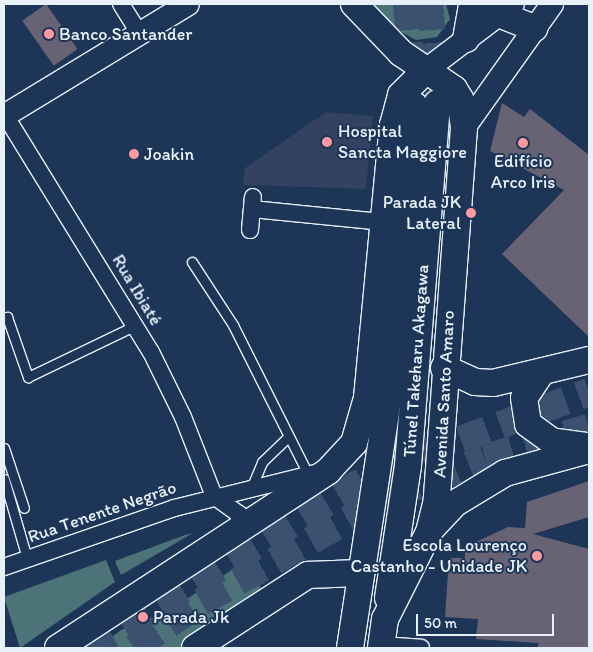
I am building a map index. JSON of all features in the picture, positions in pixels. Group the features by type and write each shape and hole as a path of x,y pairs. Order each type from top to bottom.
{"main road":[{"path":"4,116 188,4"},
{"name":"Avenida Santo Amaro","path":"354,4 383,38 454,89 460,99 464,128 444,368 442,468 429,532 385,619 382,647"},
{"path":"466,39 473,4 505,10 534,28"},
{"path":"464,128 552,4"},
{"path":"58,648 239,528 318,473 354,443 362,429 396,107 401,95 426,70 505,10"},
{"name":"Túnel Takeharu Akagawa","path":"359,573 388,399 426,104 408,465 385,619"},
{"path":"444,368 475,382 541,373 589,360"},
{"path":"541,373 524,398 528,424 552,441 589,448"},
{"path":"429,532 454,504 505,473 589,448"},
{"path":"195,648 308,576 359,573 350,648"}],"street":[{"path":"121,4 139,33"},
{"name":"Rua Ibiaté","path":"4,116 136,325 184,417 214,496"},
{"path":"250,230 252,203 383,222"},
{"name":"Rua Tenente Negrão","path":"4,567 214,496 252,486 318,473"},
{"path":"214,496 239,514 239,528"},
{"path":"382,647 421,648"}],"lane":[{"path":"192,262 233,325 287,438 318,473"},
{"path":"4,319 7,317 28,377 136,325"},
{"path":"252,486 262,462 287,438"},
{"path":"4,448 24,508"},
{"path":"4,480 27,558"}],"shaded area":[{"name":"Hospital Sancta Maggiore","path":"326,112 373,116 366,189 243,185 245,168"}],"green space":[{"path":"373,4 446,4 450,19 437,37 416,40 392,27"},
{"path":"193,533 121,575 115,561"},
{"path":"106,560 115,582 20,648 4,597"},
{"path":"241,564 261,572 260,594 184,648 97,648 121,630 165,613"}],"building":[{"name":"Banco Santander","path":"46,4 78,49 54,66 22,21"},
{"path":"502,103 524,117 530,109 589,155 589,337 502,254 564,190 490,151"},
{"path":"589,481 589,517 533,534 589,549 589,648 537,648 539,643 476,639 478,619 445,617 449,558 465,558 465,547 508,527 525,528 527,502"}],"tunnel":[{"path":"406,4 413,80"},
{"path":"430,4 437,85"},
{"path":"87,648 382,469 589,392"},
{"path":"134,648 201,602 391,496 485,458 589,428"}],"place":[{"name":"Banco Santander","path":"49,34"},
{"name":"Hospital Sancta Maggiore","path":"327,142"},
{"name":"Edifício Arco Iris","path":"523,143"},
{"name":"Joakin","path":"134,154"},
{"name":"Parada JK Lateral","path":"471,213"},
{"name":"Escola Lourenço Castanho - Unidade JK","path":"537,556"},
{"name":"Parada Jk","path":"143,617"}]}
